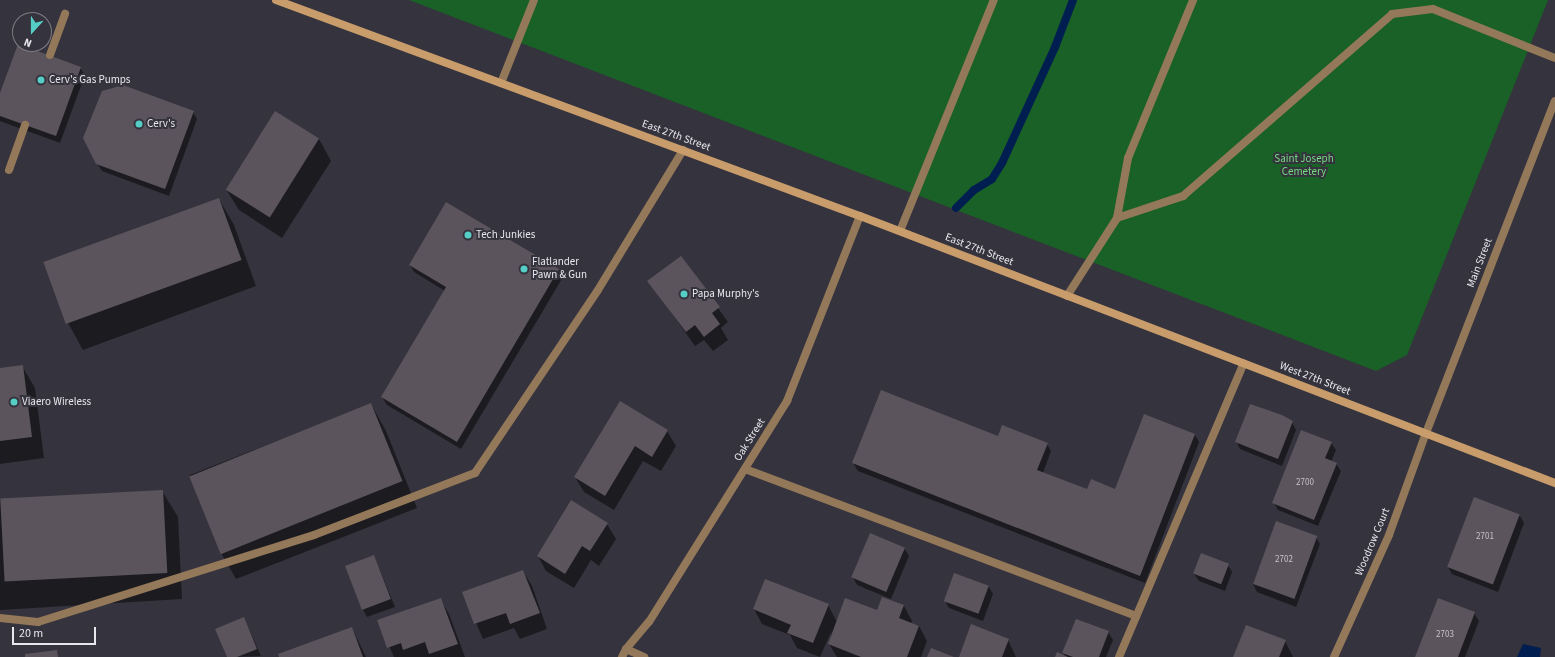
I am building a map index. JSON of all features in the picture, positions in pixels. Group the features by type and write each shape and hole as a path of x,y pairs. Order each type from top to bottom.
{"main road":[{"name":"East 27th Street","path":"276,0 684,150 900,231 1067,296"},
{"name":"West 27th Street","path":"1067,296 1555,483"}],"street":[{"path":"501,83 534,0"},
{"path":"900,231 994,0"},
{"path":"1067,296 1116,218 1128,158 1193,0"},
{"path":"1116,218 1183,196 1392,14 1433,9 1555,58"},
{"path":"50,55 64,14"},
{"name":"Main Street","path":"1426,433 1555,101"},
{"path":"9,170 25,125"},
{"path":"0,618 35,622 46,619 314,536 475,473 598,290 684,150"},
{"name":"Oak Street","path":"622,657 626,649 649,622 787,401 860,216"},
{"path":"1119,657 1244,363"},
{"name":"Woodrow Court","path":"1334,657 1389,535 1426,433"},
{"path":"745,469 1136,616"},
{"path":"626,649 644,657"}],"green space":[{"name":"Saint Joseph Cemetery","path":"409,0 1548,0 1407,355 1376,371"}],"water":[{"path":"1523,644 1541,648 1540,657 1517,657"}],"building":[{"name":"Cerv's Gas Pumps","path":"15,52 40,52 81,67 56,136 0,116 0,93"},
{"name":"Cerv's","path":"123,85 194,111 165,189 96,164 83,138 102,91"},
{"path":"275,111 319,139 270,217 226,190"},
{"path":"219,198 242,260 66,324 43,262"},
{"path":"446,202 559,269 457,442 381,397 446,287 409,265"},
{"name":"Papa Murphy's","path":"681,256 720,307 712,313 720,324 704,337 695,325 686,332 647,281"},
{"name":"Viaero Wireless","path":"23,365 32,437 0,441 0,368"},
{"path":"881,390 998,436 1002,425 1048,443 1037,470 1087,489 1091,479 1115,489 1144,414 1195,434 1140,576 852,463"},
{"path":"620,401 668,430 652,457 635,446 605,496 574,477"},
{"path":"371,403 402,481 221,554 189,476"},
{"path":"1250,404 1282,415 1293,421 1278,459 1235,442"},
{"path":"1301,430 1332,442 1325,458 1337,463 1314,520 1272,503"},
{"path":"163,490 167,573 5,581 0,499"},
{"path":"1474,497 1520,515 1493,585 1447,567"},
{"path":"571,500 608,523 590,551 582,546 565,574 537,556"},
{"path":"1276,521 1317,536 1294,599 1253,584"},
{"path":"870,533 905,548 886,592 851,577"},
{"path":"1201,553 1229,564 1221,584 1193,574"},
{"path":"374,555 391,599 362,610 345,566"},
{"path":"523,570 540,613 510,624 506,613 474,624 462,592"},
{"path":"954,573 989,586 979,614 944,601"},
{"path":"765,579 829,604 813,643 787,633 791,625 753,609"},
{"path":"882,597 904,605 899,618 919,626 907,657 861,657 828,644 845,598 877,610"},
{"path":"441,598 458,644 429,654 425,642 403,650 401,643 387,648 377,620"},
{"path":"1438,598 1475,612 1458,657 1415,657"},
{"path":"244,617 257,649 237,657 227,657 215,629"},
{"path":"1076,619 1109,631 1099,657 1073,657 1062,653"},
{"path":"971,624 1009,639 1002,657 959,657"},
{"path":"1246,625 1286,640 1279,657 1233,657"},
{"path":"352,627 363,657 279,657 278,654"},
{"path":"931,648 954,657 927,657"},
{"path":"57,650 58,657 25,657 25,654"},
{"path":"1057,652 1068,657 1055,657"}],"waterway":[{"path":"956,208 974,190 992,179 1002,163 1055,47 1073,0"}],"place":[{"name":"Cerv's Gas Pumps","path":"41,80"},
{"name":"Cerv's","path":"139,124"},
{"name":"Tech Junkies","path":"468,235"},
{"name":"Flatlander Pawn & Gun","path":"524,269"},
{"name":"Papa Murphy's","path":"684,294"},
{"name":"Viaero Wireless","path":"14,402"}]}
